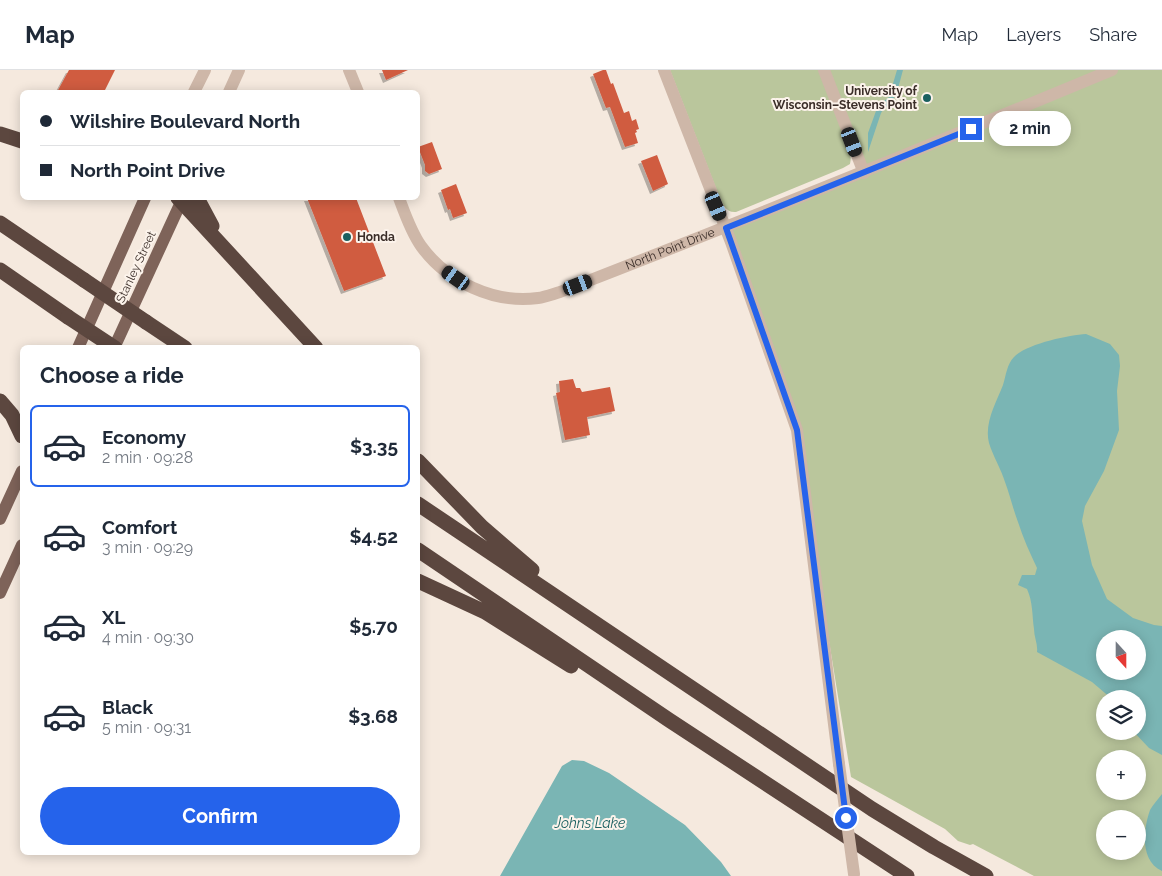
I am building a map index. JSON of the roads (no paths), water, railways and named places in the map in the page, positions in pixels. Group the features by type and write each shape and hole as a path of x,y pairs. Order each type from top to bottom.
{"highway":[{"path":"0,134 20,140"},
{"path":"183,200 313,345"},
{"path":"199,200 220,243"},
{"path":"0,223 180,345"},
{"path":"0,270 111,345"},
{"path":"0,392 20,411"},
{"path":"0,401 12,415 20,432"},
{"path":"420,462 482,527 534,571 543,588"},
{"path":"420,505 872,809 986,876"},
{"path":"420,551 669,720 907,876"},
{"path":"420,582 476,608 512,628 649,717 669,720"}],"main road":[{"name":"Stanley Street","path":"79,345 144,200"},
{"name":"Stanley Street","path":"116,345 180,200"},
{"path":"0,519 20,475"},
{"path":"0,593 20,549"}],"street":[{"path":"195,90 206,70"},
{"path":"230,90 239,70"},
{"path":"349,70 357,90"},
{"path":"664,70 726,228 797,430 854,875"},
{"path":"824,70 864,173"},
{"name":"North Point Drive","path":"400,200 420,245 432,259 466,285 489,295 513,299 539,298 560,292 726,228 1112,70"}],"water":[{"path":"897,70 903,70 897,90 891,103 881,113 868,152 868,133 879,105 889,97"},
{"path":"1086,334 1110,344 1119,355 1120,366 1117,391 1119,430 1104,471 1085,506 1082,521 1092,565 1107,599 1133,618 1162,626 1162,755 1149,748 1141,740 1146,740 1146,690 1101,690 1092,682 1037,652 1030,599 1027,589 1018,585 1022,575 1035,575 1037,568 1022,534 1003,477 989,443 989,421 1008,366 1014,357 1028,348 1059,338"},
{"name":"Johns Lake","path":"572,760 584,761 609,773 685,825 721,862 731,876 500,876 562,766"},
{"path":"1162,794 1162,871 1150,860 1146,848 1146,827 1150,810"}],"place":[{"name":"University of Wisconsin–Stevens Point","path":"927,98"},
{"name":"Honda","path":"347,237"}]}
